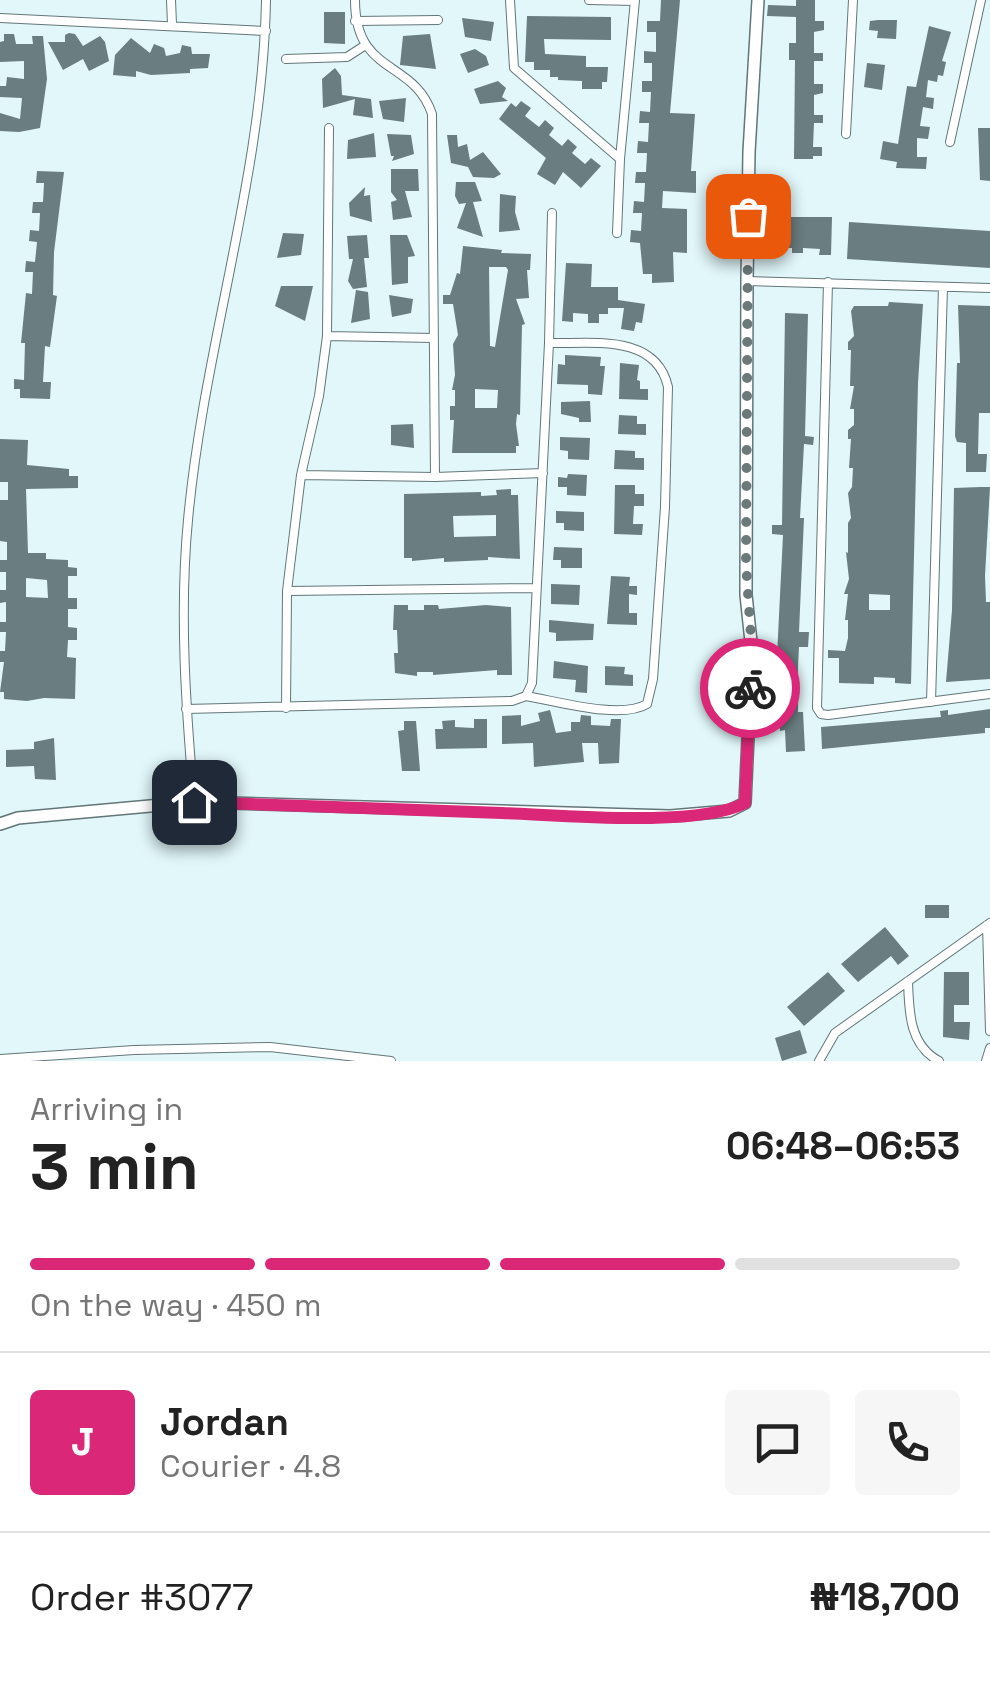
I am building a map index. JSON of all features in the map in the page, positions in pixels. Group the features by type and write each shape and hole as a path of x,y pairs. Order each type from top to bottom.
{"street":[{"path":"171,0 172,24"},
{"path":"194,802 186,709 184,596 188,520 252,153 266,0"},
{"path":"354,0 355,21 364,46 415,86 432,114 435,477"},
{"path":"510,0 514,68 620,159"},
{"path":"589,0 635,0 620,159 618,234"},
{"path":"0,824 18,818 194,802 670,816 729,811 745,803 752,651 746,580 749,152 758,0"},
{"path":"846,134 852,0"},
{"path":"950,142 981,0"},
{"path":"979,14 990,14"},
{"path":"0,18 172,24 266,32"},
{"path":"355,21 438,20"},
{"path":"286,59 347,57 364,46"},
{"path":"286,708 287,590 301,476 319,396 326,336 329,128"},
{"path":"526,696 532,683 552,213"},
{"path":"747,280 990,288"},
{"path":"828,282 817,708 828,715 990,694"},
{"path":"931,702 943,287"},
{"path":"326,336 434,338"},
{"path":"186,709 512,701 526,696 618,710 635,711 646,704 653,679 665,507 665,374 654,359 621,344 549,343"},
{"path":"301,476 435,477 543,472"},
{"path":"287,590 534,588"},
{"path":"819,1061 835,1034 988,924"},
{"path":"988,924 990,1030"},
{"path":"908,982 909,1022 919,1041 939,1061"},
{"path":"0,1059 134,1050 270,1047 391,1061"},
{"path":"986,1061 990,1048"}],"building":[{"path":"661,0 680,0 670,113 695,114 691,171 696,171 696,193 663,191 662,208 687,209 687,253 673,252 674,282 652,283 652,274 643,274 640,243 630,242 631,230 641,231 642,213 633,213 634,201 644,202 645,183 635,183 636,172 646,172 647,153 637,153 638,141 648,142 649,123 639,123 640,111 650,112 651,92 642,92 642,81 652,81 652,63 644,63 644,51 656,52 656,32 647,32 647,21 660,21"},
{"path":"796,0 815,0 815,21 824,21 824,30 814,32 814,53 823,53 823,61 814,61 814,84 823,84 823,93 814,95 814,115 823,115 823,123 814,123 813,147 822,147 822,156 813,159 794,159 795,60 789,60 789,43 796,43 796,17 767,16 768,5 796,6"},
{"path":"324,12 345,12 345,44 324,43"},
{"path":"527,16 611,17 611,40 544,39 545,54 586,56 586,67 608,67 602,89 582,89 582,81 558,80 550,77 550,70 534,70 534,62 525,62"},
{"path":"462,18 494,22 491,41 465,37"},
{"path":"897,20 896,39 877,38 878,31 869,30 870,21"},
{"path":"929,26 951,32 942,61 946,62 943,76 938,75 937,82 928,80 926,97 934,98 933,109 923,107 920,126 930,127 928,139 917,138 917,157 927,157 926,169 896,168 897,162 880,159 883,141 898,144 907,86 916,87"},
{"path":"69,33 75,34 83,46 100,36 109,61 89,71 83,59 63,70 48,42 65,42"},
{"path":"4,34 14,34 16,44 33,44 32,36 43,36 47,79 40,128 0,131 0,113 20,119 22,98 0,97 0,86 6,86 7,77 24,79 24,61 0,62"},
{"path":"430,34 436,69 400,65 403,36"},
{"path":"131,38 150,53 154,44 164,48 166,56 180,53 182,45 191,47 192,54 210,54 208,68 151,75 136,71 136,77 113,75 115,55"},
{"path":"475,49 486,56 489,65 468,73 460,54"},
{"path":"867,63 885,65 882,90 864,87"},
{"path":"335,68 341,76 342,95 371,99 373,118 353,115 355,99 323,108 322,79"},
{"path":"498,81 506,88 502,97 508,101 480,104 474,89"},
{"path":"406,98 404,122 383,119 379,101"},
{"path":"521,101 531,108 525,116 539,127 545,120 554,128 549,135 562,146 568,139 577,147 572,153 585,164 591,158 601,166 581,188 563,172 555,185 537,174 546,158 499,119 511,103 516,107"},
{"path":"978,128 990,128 990,181 980,180"},
{"path":"374,133 376,157 347,159 348,140"},
{"path":"387,134 411,135 414,154 392,161"},
{"path":"447,135 457,135 458,147 467,144 470,160 483,152 501,174 494,178 473,177 468,167 451,163"},
{"path":"391,169 418,169 419,191 405,191 412,217 393,220 391,202 397,200 391,192"},
{"path":"37,171 64,172 54,252 53,295 57,296 50,347 45,346 43,382 51,382 50,399 20,398 20,389 14,389 14,379 24,380 25,343 21,343 26,293 32,294 33,272 25,272 26,261 35,262 37,242 29,241 30,230 39,231 40,213 32,213 33,202 43,202 44,183 36,183"},
{"path":"456,182 475,182 482,201 473,202 483,237 457,228 466,203 459,204 455,196"},
{"path":"365,187 364,196 370,195 372,222 350,216 349,203"},
{"path":"500,194 516,196 520,230 499,232"},
{"path":"785,217 832,217 831,255 819,255 820,249 803,248 803,253 792,253 792,248 785,248"},
{"path":"849,222 990,231 990,268 847,259"},
{"path":"283,233 304,234 301,255 277,258"},
{"path":"367,235 367,287 353,289 348,281 353,259 349,259 347,236"},
{"path":"390,235 407,235 415,256 408,257 408,283 392,285"},
{"path":"463,246 531,254 527,270 529,298 516,299 525,324 516,453 452,453 453,344 458,335 453,304 443,304 443,295 450,295 457,273 460,274","holes":["489,267 508,270 495,347 490,346","475,389 498,390 497,408 475,408"]},
{"path":"566,263 592,264 591,287 618,287 618,300 645,304 642,323 636,322 634,331 621,329 624,308 608,308 608,314 599,314 599,323 588,323 588,314 573,313 573,322 562,321"},
{"path":"281,286 313,286 305,321 275,306"},
{"path":"356,290 368,292 370,319 351,323"},
{"path":"389,295 413,299 411,313 392,317"},
{"path":"889,302 923,304 911,684 874,677 874,684 839,683 839,658 828,658 828,650 845,651 848,638 848,594 844,594 849,579 848,493 853,468 849,468 848,439 848,430 854,425 854,409 850,409 854,386 850,386 848,350 848,342 854,336 851,311 854,306 888,306","holes":["869,594 890,595 890,610 869,610"]},
{"path":"958,305 990,306 990,413 979,413 978,454 987,454 986,472 966,472 966,443 957,442 955,436 960,363"},
{"path":"785,313 808,314 805,436 814,437 813,445 804,444 800,518 804,518 799,632 809,632 808,647 799,647 798,667 798,712 803,712 805,751 786,752 785,730 780,731 776,676 783,535 772,534 772,525 782,525"},
{"path":"565,355 601,357 600,366 605,366 602,395 588,394 588,385 557,384 558,364 565,365"},
{"path":"620,363 639,365 637,380 640,389 648,389 648,400 619,399"},
{"path":"590,401 591,422 579,422 579,418 561,414 561,402"},
{"path":"619,415 637,416 637,424 646,424 646,435 618,434"},
{"path":"413,424 414,448 391,445 391,425"},
{"path":"560,437 590,438 589,460 568,459 568,451 560,450"},
{"path":"0,439 28,440 27,465 69,469 69,476 78,476 78,488 26,489 28,553 46,553 46,559 68,560 68,567 77,568 77,576 68,576 68,598 77,598 77,609 68,609 68,627 77,628 77,640 68,640 67,657 76,658 75,699 4,699 4,692 0,692 4,662 0,662 0,651 5,651 6,632 0,632 0,622 6,622 6,602 0,603 0,590 6,590 6,572 0,572 0,560 7,560 7,542 0,541 0,500 8,500 8,482 0,482","holes":["26,578 47,580 48,598 26,597"]},
{"path":"615,450 635,451 635,458 644,458 644,470 614,469"},
{"path":"568,474 587,475 586,496 567,495 567,487 558,487 558,477 567,478"},
{"path":"615,485 635,485 635,494 644,494 644,506 634,506 633,524 643,524 642,535 614,534"},
{"path":"990,487 985,576 986,602 990,602 990,679 946,682 952,610 954,488"},
{"path":"511,489 511,495 518,495 520,559 488,557 444,562 444,558 404,558 404,494 481,492 481,496 497,495 496,490","holes":["496,515 496,536 454,537 453,516"]},
{"path":"556,511 584,512 584,531 564,530 564,523 556,523"},
{"path":"554,547 582,548 582,568 561,568 561,560 553,560"},
{"path":"611,576 630,577 629,586 637,586 637,595 629,594 629,613 637,613 637,625 607,624"},
{"path":"551,584 580,585 579,605 551,604"},
{"path":"394,605 408,605 408,610 424,610 424,605 438,605 439,609 511,607 512,675 497,675 497,670 433,675 417,672 417,676 395,673 394,653 398,653 397,630 393,630"},
{"path":"549,620 594,624 593,640 556,641 556,633 549,632"},
{"path":"554,661 588,666 587,693 575,692 576,680 553,678"},
{"path":"605,666 625,667 624,674 633,675 633,686 605,685"},
{"path":"990,709 990,728 985,728 985,733 822,749 821,727 941,717 940,711 948,710 948,715"},
{"path":"550,710 556,733 571,731 571,722 580,722 581,715 591,716 591,725 610,726 611,719 621,719 619,763 599,764 598,743 582,743 584,762 534,767 533,743 502,744 502,716 521,715 521,726 540,721 538,713"},
{"path":"474,719 487,719 487,748 436,749 435,729 443,729 442,721 455,720 455,727 474,728"},
{"path":"404,721 416,721 420,771 402,771 398,731 404,730"},
{"path":"54,738 56,780 35,779 34,766 6,767 6,750 34,749 34,742"},
{"path":"925,905 949,905 949,918 925,918"},
{"path":"885,927 909,956 898,965 891,956 858,982 841,964"},
{"path":"828,972 845,991 804,1026 787,1007"},
{"path":"944,972 969,972 969,1005 954,1005 954,1022 970,1022 969,1040 943,1037"},
{"path":"800,1030 807,1053 782,1061 775,1038"}],"way so far":[{"path":"748,216 746,595 752,651 750,688"}],"route":[{"path":"194,802 573,815 670,816 729,811 745,803 750,688"}]}
